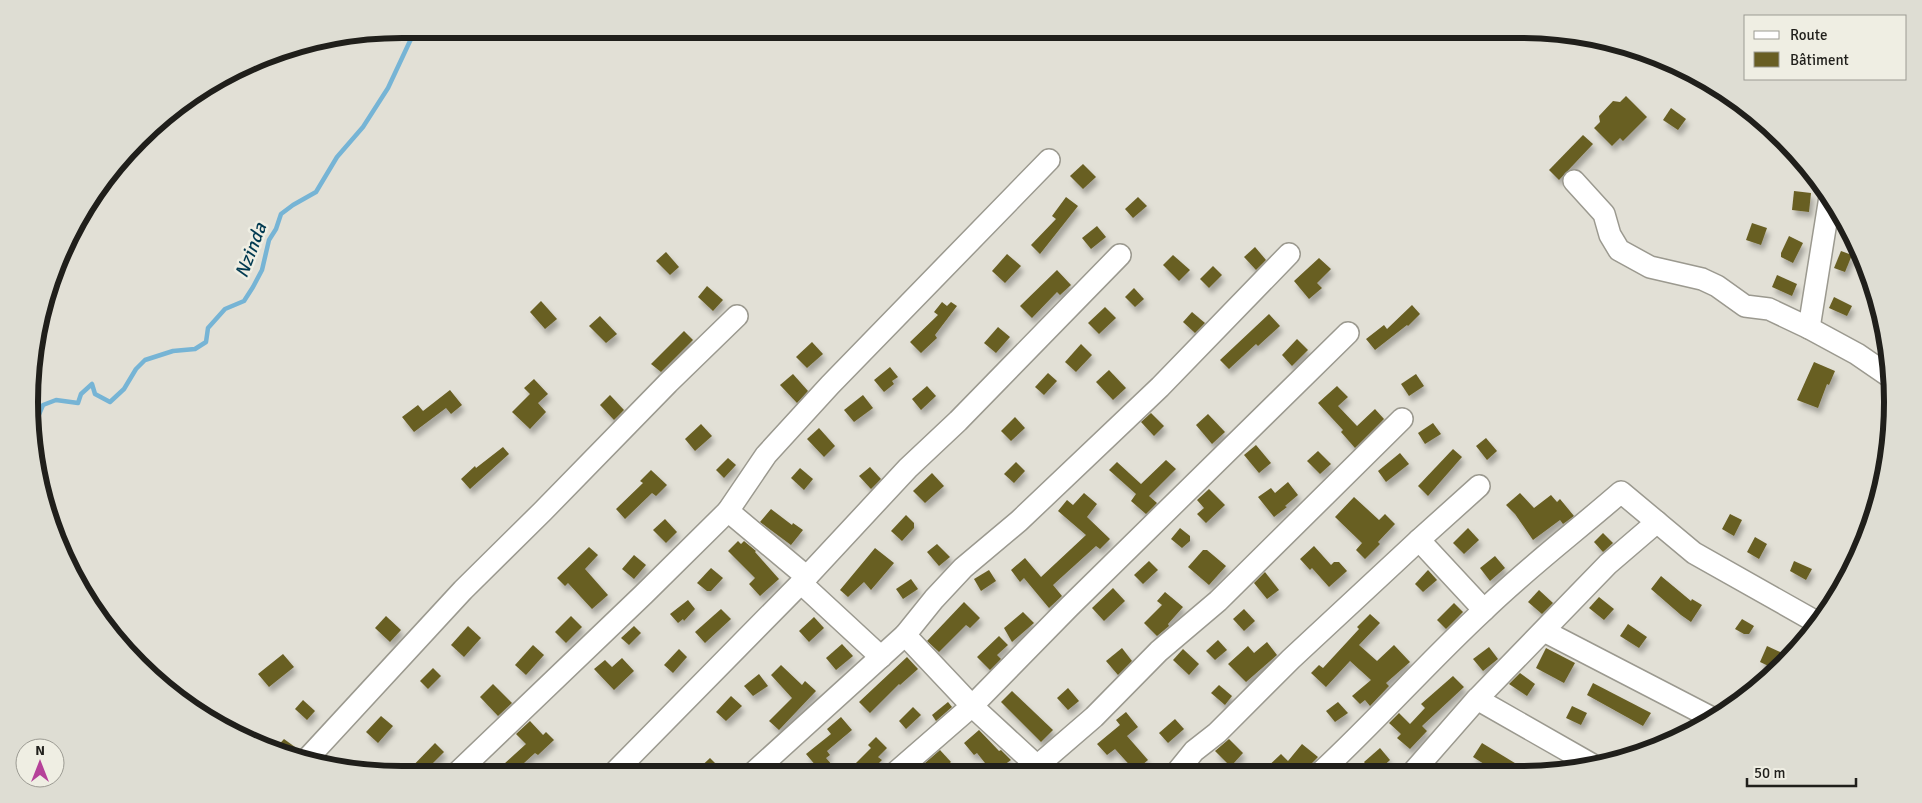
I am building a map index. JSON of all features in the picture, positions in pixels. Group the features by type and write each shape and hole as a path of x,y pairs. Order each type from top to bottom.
{"street":[{"path":"464,766 728,511 766,455 830,385 1049,160"},
{"path":"1574,181 1604,214 1610,235 1619,250 1650,267 1702,279 1717,286 1745,306 1769,309 1857,354 1883,372"},
{"path":"1809,328 1828,208"},
{"path":"761,766 905,635 934,599 964,568 1019,521 1146,400 1289,254"},
{"path":"621,766 804,580 908,468 958,421 1120,256"},
{"path":"311,754 463,590 737,316"},
{"path":"902,766 972,706 1069,606 1348,333"},
{"path":"1037,766 1094,717 1159,651 1218,601 1402,419"},
{"path":"1182,766 1194,751 1217,733 1290,659 1479,486"},
{"path":"1327,766 1484,610 1621,492 1694,553 1812,619"},
{"path":"728,511 804,580 881,657"},
{"path":"1419,766 1477,699 1608,564 1657,522"},
{"path":"1418,540 1484,610"},
{"path":"1544,631 1706,715"},
{"path":"905,635 1030,766"},
{"path":"1477,699 1585,760"}],"building":[{"path":"1626,96 1647,117 1623,141 1620,138 1612,146 1594,128 1600,122 1599,116 1613,101 1620,102"},
{"path":"1671,108 1686,119 1678,130 1663,120"},
{"path":"1583,135 1593,144 1559,180 1549,170"},
{"path":"1083,164 1096,177 1083,189 1070,176"},
{"path":"1794,191 1811,193 1809,212 1792,210"},
{"path":"1066,197 1078,206 1040,254 1031,245 1056,219 1052,216"},
{"path":"1138,197 1147,206 1133,218 1125,209"},
{"path":"1752,223 1767,228 1761,245 1746,240"},
{"path":"1097,226 1106,237 1091,249 1082,238"},
{"path":"1789,236 1803,243 1793,263 1781,257"},
{"path":"1255,247 1266,260 1256,270 1244,257"},
{"path":"1841,251 1852,255 1845,272 1834,268"},
{"path":"666,252 679,267 670,275 656,261"},
{"path":"1007,254 1021,266 1005,283 992,271"},
{"path":"1173,255 1190,270 1179,281 1163,265"},
{"path":"1319,258 1331,269 1317,283 1322,288 1309,299 1294,281"},
{"path":"1213,266 1222,275 1209,288 1200,279"},
{"path":"1057,270 1071,285 1060,295 1057,292 1032,318 1020,306"},
{"path":"1777,275 1797,284 1792,296 1772,287"},
{"path":"707,286 723,300 713,311 698,297"},
{"path":"1134,288 1144,299 1135,307 1125,297"},
{"path":"1834,297 1852,306 1847,316 1829,308"},
{"path":"541,301 557,319 545,329 530,312"},
{"path":"942,302 947,306 951,302 957,306 935,335 937,338 921,353 910,342 938,315 934,312"},
{"path":"1412,305 1420,314 1408,326 1375,350 1366,339 1384,325 1387,329"},
{"path":"1105,307 1116,318 1099,334 1088,323"},
{"path":"1192,312 1205,323 1195,333 1183,322"},
{"path":"1269,314 1280,326 1258,346 1256,344 1229,369 1220,360"},
{"path":"600,316 617,334 606,343 589,326"},
{"path":"998,327 1010,337 996,353 984,343"},
{"path":"684,331 693,340 661,372 651,364"},
{"path":"1297,339 1308,350 1292,366 1282,355"},
{"path":"812,342 823,354 807,368 796,357"},
{"path":"1081,344 1092,355 1076,372 1065,362"},
{"path":"1814,362 1835,371 1829,385 1827,384 1818,408 1797,400"},
{"path":"890,367 898,377 892,381 894,384 884,392 874,380"},
{"path":"1109,370 1126,388 1113,400 1096,382"},
{"path":"1048,373 1057,381 1044,395 1035,387"},
{"path":"793,374 808,391 797,403 780,385"},
{"path":"1416,374 1424,386 1409,396 1401,384"},
{"path":"534,379 548,394 538,403 546,412 530,429 512,412 530,394 524,388"},
{"path":"927,386 936,396 921,410 912,399"},
{"path":"1337,386 1348,397 1338,406 1357,426 1375,409 1384,419 1355,448 1341,432 1343,430 1318,403"},
{"path":"450,390 462,405 451,414 446,408 414,432 402,417 418,405 423,411"},
{"path":"610,395 624,410 614,420 600,405"},
{"path":"863,395 873,408 854,422 844,410"},
{"path":"1151,413 1164,426 1154,436 1141,422"},
{"path":"1208,414 1225,432 1212,444 1196,425"},
{"path":"1015,417 1025,428 1011,441 1001,431"},
{"path":"1433,423 1441,434 1425,444 1418,433"},
{"path":"701,424 712,436 695,451 685,439"},
{"path":"819,428 835,446 824,457 807,439"},
{"path":"1486,438 1497,451 1487,460 1476,446"},
{"path":"1256,445 1271,463 1259,473 1244,455"},
{"path":"503,447 509,454 470,489 461,479 475,466 476,468"},
{"path":"1453,449 1462,457 1428,496 1418,486"},
{"path":"1318,451 1331,464 1320,474 1307,461"},
{"path":"1400,453 1409,464 1386,482 1378,471"},
{"path":"728,458 736,465 724,478 716,470"},
{"path":"1166,460 1176,469 1149,496 1157,503 1146,514 1131,501 1136,494 1109,470 1117,462 1141,484"},
{"path":"1016,462 1025,471 1014,483 1004,474"},
{"path":"870,467 881,479 871,489 859,476"},
{"path":"800,468 813,479 804,490 791,478"},
{"path":"651,470 667,485 656,496 652,493 625,519 616,509 643,483 640,481"},
{"path":"932,473 944,486 925,503 913,491"},
{"path":"1288,482 1298,495 1274,517 1258,497 1271,488 1275,493"},
{"path":"1209,489 1225,505 1206,523 1197,514 1204,508 1197,500"},
{"path":"1084,493 1097,504 1087,517 1110,539 1100,549 1096,546 1053,585 1062,596 1049,608 1024,578 1020,582 1011,570 1025,558 1041,577 1086,535 1058,511 1067,500 1073,505"},
{"path":"1520,493 1534,508 1551,495 1557,502 1560,499 1574,516 1563,524 1560,520 1533,540 1515,514 1506,505"},
{"path":"1354,497 1379,520 1385,514 1395,524 1378,542 1380,544 1365,559 1356,550 1362,543 1335,517"},
{"path":"771,509 792,525 793,523 803,530 791,545 760,522"},
{"path":"1730,514 1742,520 1734,536 1722,529"},
{"path":"906,515 914,523 914,528 902,541 891,531"},
{"path":"665,519 677,532 666,543 653,530"},
{"path":"1180,528 1190,536 1190,541 1182,548 1171,539"},
{"path":"1468,528 1479,540 1464,554 1453,543"},
{"path":"1603,533 1613,543 1603,552 1594,542"},
{"path":"1755,537 1767,544 1759,559 1747,552"},
{"path":"738,541 741,544 744,541 756,551 779,579 760,596 749,584 755,578 728,551"},
{"path":"937,544 950,557 939,566 927,552"},
{"path":"1314,546 1331,565 1334,562 1339,562 1347,571 1329,587 1312,568 1310,570 1300,559"},
{"path":"589,547 598,555 585,569 608,595 592,609 568,583 565,586 557,578"},
{"path":"875,548 894,563 871,590 864,582 848,597 840,590"},
{"path":"1203,550 1207,550 1226,566 1209,585 1188,567"},
{"path":"634,555 646,565 634,579 622,569"},
{"path":"1495,556 1505,568 1490,581 1480,568"},
{"path":"1149,561 1158,570 1143,584 1134,575"},
{"path":"1794,561 1812,569 1806,580 1790,571"},
{"path":"711,568 723,578 711,591 707,591 697,583"},
{"path":"989,570 996,581 981,591 974,579"},
{"path":"1428,570 1437,580 1423,592 1415,584"},
{"path":"1265,572 1279,590 1267,599 1254,583"},
{"path":"1661,576 1691,601 1692,599 1702,605 1691,622 1651,589"},
{"path":"911,579 918,589 903,599 896,589"},
{"path":"1113,588 1125,601 1104,621 1092,608"},
{"path":"1539,590 1553,603 1542,614 1528,602"},
{"path":"1165,592 1183,607 1168,624 1169,626 1157,636 1144,623 1162,605 1157,601"},
{"path":"1599,597 1614,609 1604,620 1589,608"},
{"path":"688,600 695,609 684,621 683,619 678,623 670,614"},
{"path":"964,602 980,618 970,628 966,625 939,652 927,641"},
{"path":"1454,603 1463,612 1446,629 1437,620"},
{"path":"721,609 731,619 705,643 695,632"},
{"path":"1244,609 1255,621 1244,631 1233,619"},
{"path":"1023,612 1034,623 1012,642 1004,628"},
{"path":"1370,614 1380,623 1359,645 1377,661 1394,645 1410,662 1386,683 1389,686 1370,706 1365,700 1360,704 1352,696 1371,680 1350,661 1326,687 1311,673 1319,665 1323,668 1359,629 1357,627"},
{"path":"386,616 401,630 390,642 375,628"},
{"path":"571,616 582,627 566,643 555,632"},
{"path":"814,617 824,628 809,642 799,631"},
{"path":"1742,619 1754,626 1749,634 1744,634 1735,629"},
{"path":"1628,624 1647,637 1639,648 1620,636"},
{"path":"468,626 481,638 464,657 451,645"},
{"path":"634,626 641,633 629,645 621,638"},
{"path":"999,636 1008,645 997,655 1001,659 990,670 977,657"},
{"path":"1218,640 1227,650 1215,660 1206,651"},
{"path":"1267,642 1277,655 1246,682 1228,664 1248,646 1254,653"},
{"path":"842,644 853,656 836,670 826,658"},
{"path":"533,645 544,655 526,675 515,665"},
{"path":"1767,646 1783,653 1770,667 1760,662"},
{"path":"1489,647 1498,659 1483,671 1473,659"},
{"path":"1122,648 1132,661 1118,675 1106,661"},
{"path":"1546,648 1575,663 1564,683 1536,668"},
{"path":"679,649 687,657 673,673 664,665"},
{"path":"1183,649 1199,664 1189,675 1173,660"},
{"path":"283,654 294,667 269,687 258,674"},
{"path":"907,657 918,669 899,684 870,713 859,702"},
{"path":"622,658 634,671 614,690 594,669 605,660 612,667"},
{"path":"781,665 802,685 805,681 816,691 779,730 769,721 792,698 771,675"},
{"path":"433,668 441,676 428,689 420,681"},
{"path":"1520,673 1535,684 1527,696 1509,684"},
{"path":"759,674 768,686 753,696 744,686"},
{"path":"1453,676 1464,687 1422,726 1427,731 1410,749 1397,738 1401,734 1389,723 1399,713 1410,724 1425,708 1421,704"},
{"path":"1593,683 1651,713 1643,726 1587,695"},
{"path":"493,684 512,703 498,716 480,697"},
{"path":"1219,685 1232,696 1225,705 1211,693"},
{"path":"1068,688 1079,701 1068,710 1057,698"},
{"path":"1012,691 1053,730 1041,742 1001,702"},
{"path":"731,696 742,706 726,721 716,712"},
{"path":"303,700 315,711 307,720 295,709"},
{"path":"948,702 952,707 936,721 932,715"},
{"path":"1338,702 1348,713 1335,722 1326,711"},
{"path":"1572,706 1587,713 1581,725 1566,718"},
{"path":"913,707 921,715 906,729 899,721"},
{"path":"1126,712 1138,727 1127,736 1148,760 1141,766 1130,766 1115,749 1107,755 1097,744 1120,725 1116,720"},
{"path":"381,716 393,726 378,743 366,732"},
{"path":"841,717 852,730 827,751 830,755 826,758 833,766 816,766 806,754 831,734 827,729"},
{"path":"1175,719 1184,729 1168,743 1159,733"},
{"path":"530,721 543,735 546,732 554,740 538,755 535,753 521,766 502,766 526,744 516,734"},
{"path":"979,730 999,751 1001,750 1011,760 1003,766 987,766 977,753 974,755 964,743"},
{"path":"876,737 887,748 878,757 882,760 876,766 853,766 871,748 868,745"},
{"path":"284,739 295,747 293,749 279,744"},
{"path":"1229,739 1243,753 1233,764 1228,764 1215,751"},
{"path":"435,743 444,752 430,766 413,766"},
{"path":"1482,743 1520,766 1487,766 1473,757"},
{"path":"1302,744 1318,757 1311,766 1268,766 1281,754 1288,761"},
{"path":"1380,748 1390,760 1384,766 1367,766 1364,762"},
{"path":"940,750 951,762 946,766 928,766 925,763"},
{"path":"710,758 718,766 701,766"}],"waterway":[{"name":"Nzinda","path":"38,417 43,405 56,400 78,403 81,394 92,384 95,394 110,402 124,389 136,369 145,360 173,351 195,349 206,342 208,328 225,309 244,301 253,287 262,270 269,240 276,229 281,214 316,192 337,157 363,127 388,88 412,38"}]}
